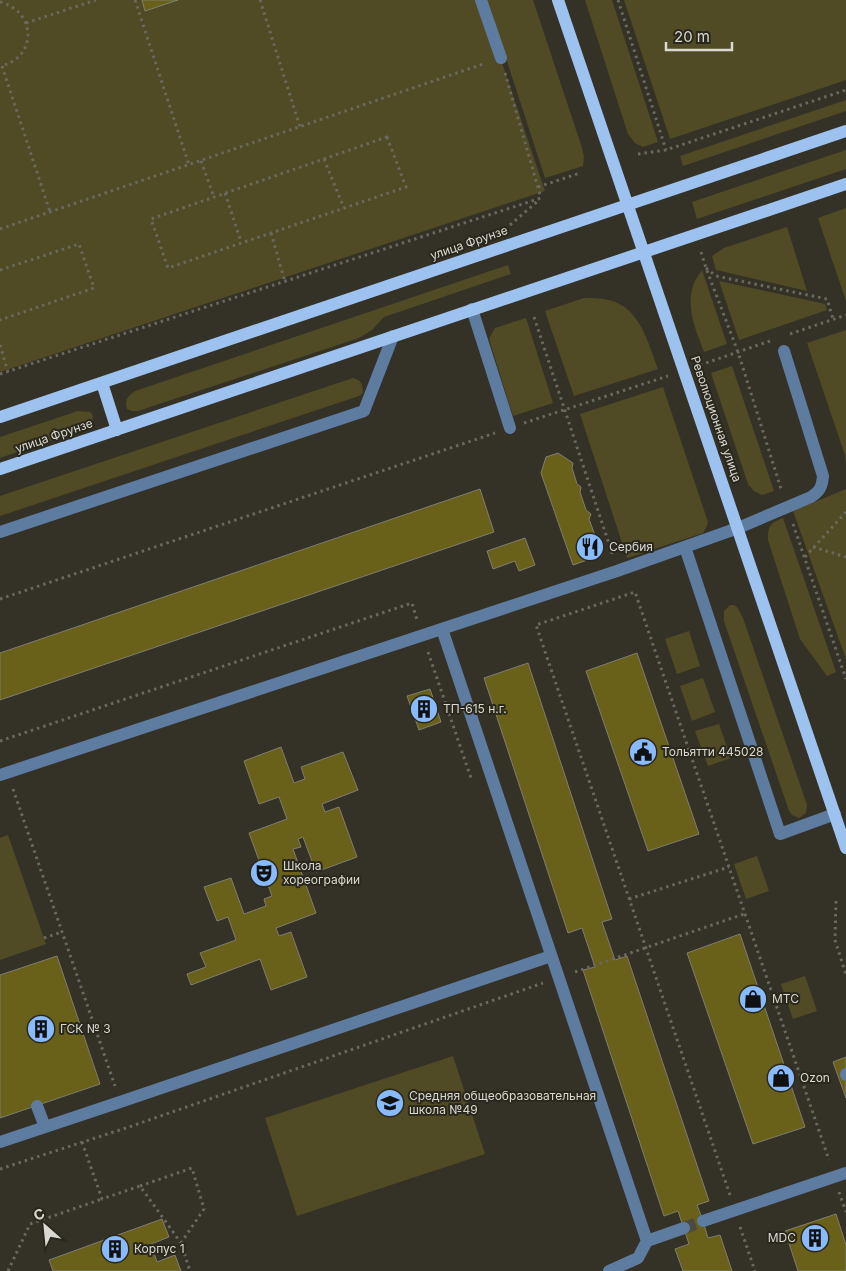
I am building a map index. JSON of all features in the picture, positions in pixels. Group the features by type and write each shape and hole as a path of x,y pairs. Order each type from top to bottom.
{"main road":[{"name":"Революционная улица","path":"558,0 846,848"},
{"name":"улица Фрунзе","path":"0,417 846,130"},
{"name":"улица Фрунзе","path":"0,469 846,184"},
{"path":"102,382 117,430"}],"street":[{"path":"481,0 501,58"},
{"path":"472,309 510,428"},
{"path":"0,532 364,411 392,336"},
{"path":"4,774 617,571 738,528 811,497 819,492 823,476 784,351"},
{"path":"685,547 780,834 835,814"},
{"path":"442,629 647,1241"},
{"path":"0,1142 551,956"},
{"path":"37,1106 45,1127"},
{"path":"703,1222 840,1175"},
{"path":"616,1270 638,1258 647,1241 684,1228"}],"path":[{"path":"26,23 96,0"},
{"path":"135,0 189,165"},
{"path":"260,0 300,127"},
{"path":"618,0 666,150"},
{"path":"0,2 16,9 26,23 28,33 23,51 18,58 1,66 50,212"},
{"path":"0,229 501,58 541,198"},
{"path":"638,154 666,150 846,90"},
{"path":"387,137 406,187 168,268 151,219 324,159 387,137"},
{"path":"324,159 344,208"},
{"path":"201,161 214,197"},
{"path":"538,187 580,173"},
{"path":"225,193 241,243"},
{"path":"505,230 541,198"},
{"path":"0,374 541,198"},
{"path":"271,233 286,282"},
{"path":"696,235 706,268 738,352"},
{"path":"0,270 79,244 94,288 0,320"},
{"path":"706,268 716,276 827,299 832,319"},
{"path":"790,334 846,315"},
{"path":"534,317 617,571"},
{"path":"565,410 772,340"},
{"path":"0,345 8,372"},
{"path":"0,599 492,434"},
{"path":"804,557 846,512"},
{"path":"813,547 846,557"},
{"path":"756,1271 536,625 635,592 744,914 840,1175 846,1212"},
{"path":"0,741 412,603"},
{"path":"4,774 62,932 120,1102"},
{"path":"629,899 729,867"},
{"path":"836,901 834,940 846,975"},
{"path":"0,1170 744,914"},
{"path":"44,938 62,932"},
{"path":"82,1142 102,1199"},
{"path":"8,1271 30,1224 192,1168 204,1209 181,1243"},
{"path":"140,1186 181,1243 190,1271"}],"shaded area":[{"path":"0,0 481,0 545,191 0,372"},
{"path":"487,0 533,0 582,148 583,166 545,178"},
{"path":"585,0 612,0 658,142 643,147 635,143 628,134"},
{"path":"624,0 846,0 846,80 670,139"},
{"path":"846,100 846,111 683,166 680,156"},
{"path":"846,150 846,169 697,219 692,202"},
{"path":"846,208 846,301 818,218"},
{"path":"787,227 807,291 716,270 712,256 724,248"},
{"path":"508,265 511,274 384,317 372,330 359,338 138,411 127,409 127,399 135,391"},
{"path":"702,270 727,344 704,352 691,310 694,283"},
{"path":"719,281 825,304 827,310 739,340"},
{"path":"584,298 600,298 615,302 631,313 643,330 658,369 574,396 545,311"},
{"path":"526,318 553,403 513,416 489,339 495,328"},
{"path":"846,330 846,463 845,455 807,343"},
{"path":"732,366 774,491 762,495 754,491 748,484 711,373"},
{"path":"353,378 360,381 362,385 363,393 359,396 0,516 0,496"},
{"path":"663,387 708,522 703,533 627,558 580,414"},
{"path":"78,411 90,412 92,414 93,421 85,429 0,458 0,437"},
{"path":"846,489 846,659 793,511"},
{"path":"783,518 836,672 827,676 800,639 768,540 771,526"},
{"path":"730,605 737,607 743,618 807,805 806,813 799,818 792,815 789,811 724,621 724,611"},
{"path":"689,631 700,666 677,674 665,639"},
{"path":"703,678 715,712 692,721 680,686"},
{"path":"719,724 731,758 708,766 695,731"},
{"path":"8,835 46,944 0,960 0,838"},
{"path":"757,856 769,891 746,899 734,864"},
{"path":"805,976 817,1011 793,1019 781,984"},
{"path":"453,1056 485,1154 297,1216 265,1118"}],"building":[{"path":"142,0 178,0 145,11"},
{"path":"558,453 573,463 572,468 577,484 581,487 580,492 586,510 591,514 589,519 596,538 600,540 599,546 602,555 573,565 541,473 546,457"},
{"path":"480,489 494,532 0,700 0,653"},
{"path":"525,538 535,565 519,571 515,561 493,569 487,551"},
{"name":"Тольятти 445028","path":"637,653 699,834 648,851 586,671"},
{"path":"528,663 612,919 602,922 615,960 627,956 709,1201 697,1205 708,1238 720,1235 732,1271 683,1271 675,1249 689,1244 678,1211 664,1216 583,970 595,967 582,928 568,933 484,678"},
{"name":"ТП-615 н.г.","path":"430,689 441,722 419,730 407,696"},
{"path":"281,747 294,783 305,779 301,767 343,752 358,790 322,804 325,812 339,807 357,857 316,872 303,837 298,839 301,847 293,849 316,913 276,928 279,936 291,932 307,977 271,990 260,959 191,985 187,974 206,967 200,953 236,940 228,917 217,921 204,887 231,878 244,914 266,906 264,899 272,896 249,833 287,819 279,797 259,804 244,761"},
{"path":"740,934 805,1127 753,1144 687,953"},
{"name":"ГСК № 3","path":"57,956 100,1084 0,1118 0,975"},
{"path":"846,1057 846,1098 833,1062"},
{"name":"MDC","path":"836,1214 846,1245 846,1271 798,1271 785,1231"},
{"name":"Корпус 1","path":"162,1219 169,1237 151,1244 157,1262 175,1255 181,1271 53,1271 49,1260"}],"tunnel":[{"path":"684,1228 703,1221"}],"place":[{"name":"Сербия","path":"590,547"},
{"name":"ТП-615 н.г.","path":"424,709"},
{"name":"Тольятти 445028","path":"643,752"},
{"name":"Школа хореографии","path":"264,873"},
{"name":"МТС","path":"753,999"},
{"name":"ГСК № 3","path":"41,1029"},
{"name":"Ozon","path":"781,1078"},
{"name":"Средняя общеобразовательная школа №49","path":"390,1103"},
{"name":"MDC","path":"815,1238"},
{"name":"Корпус 1","path":"115,1249"}]}
